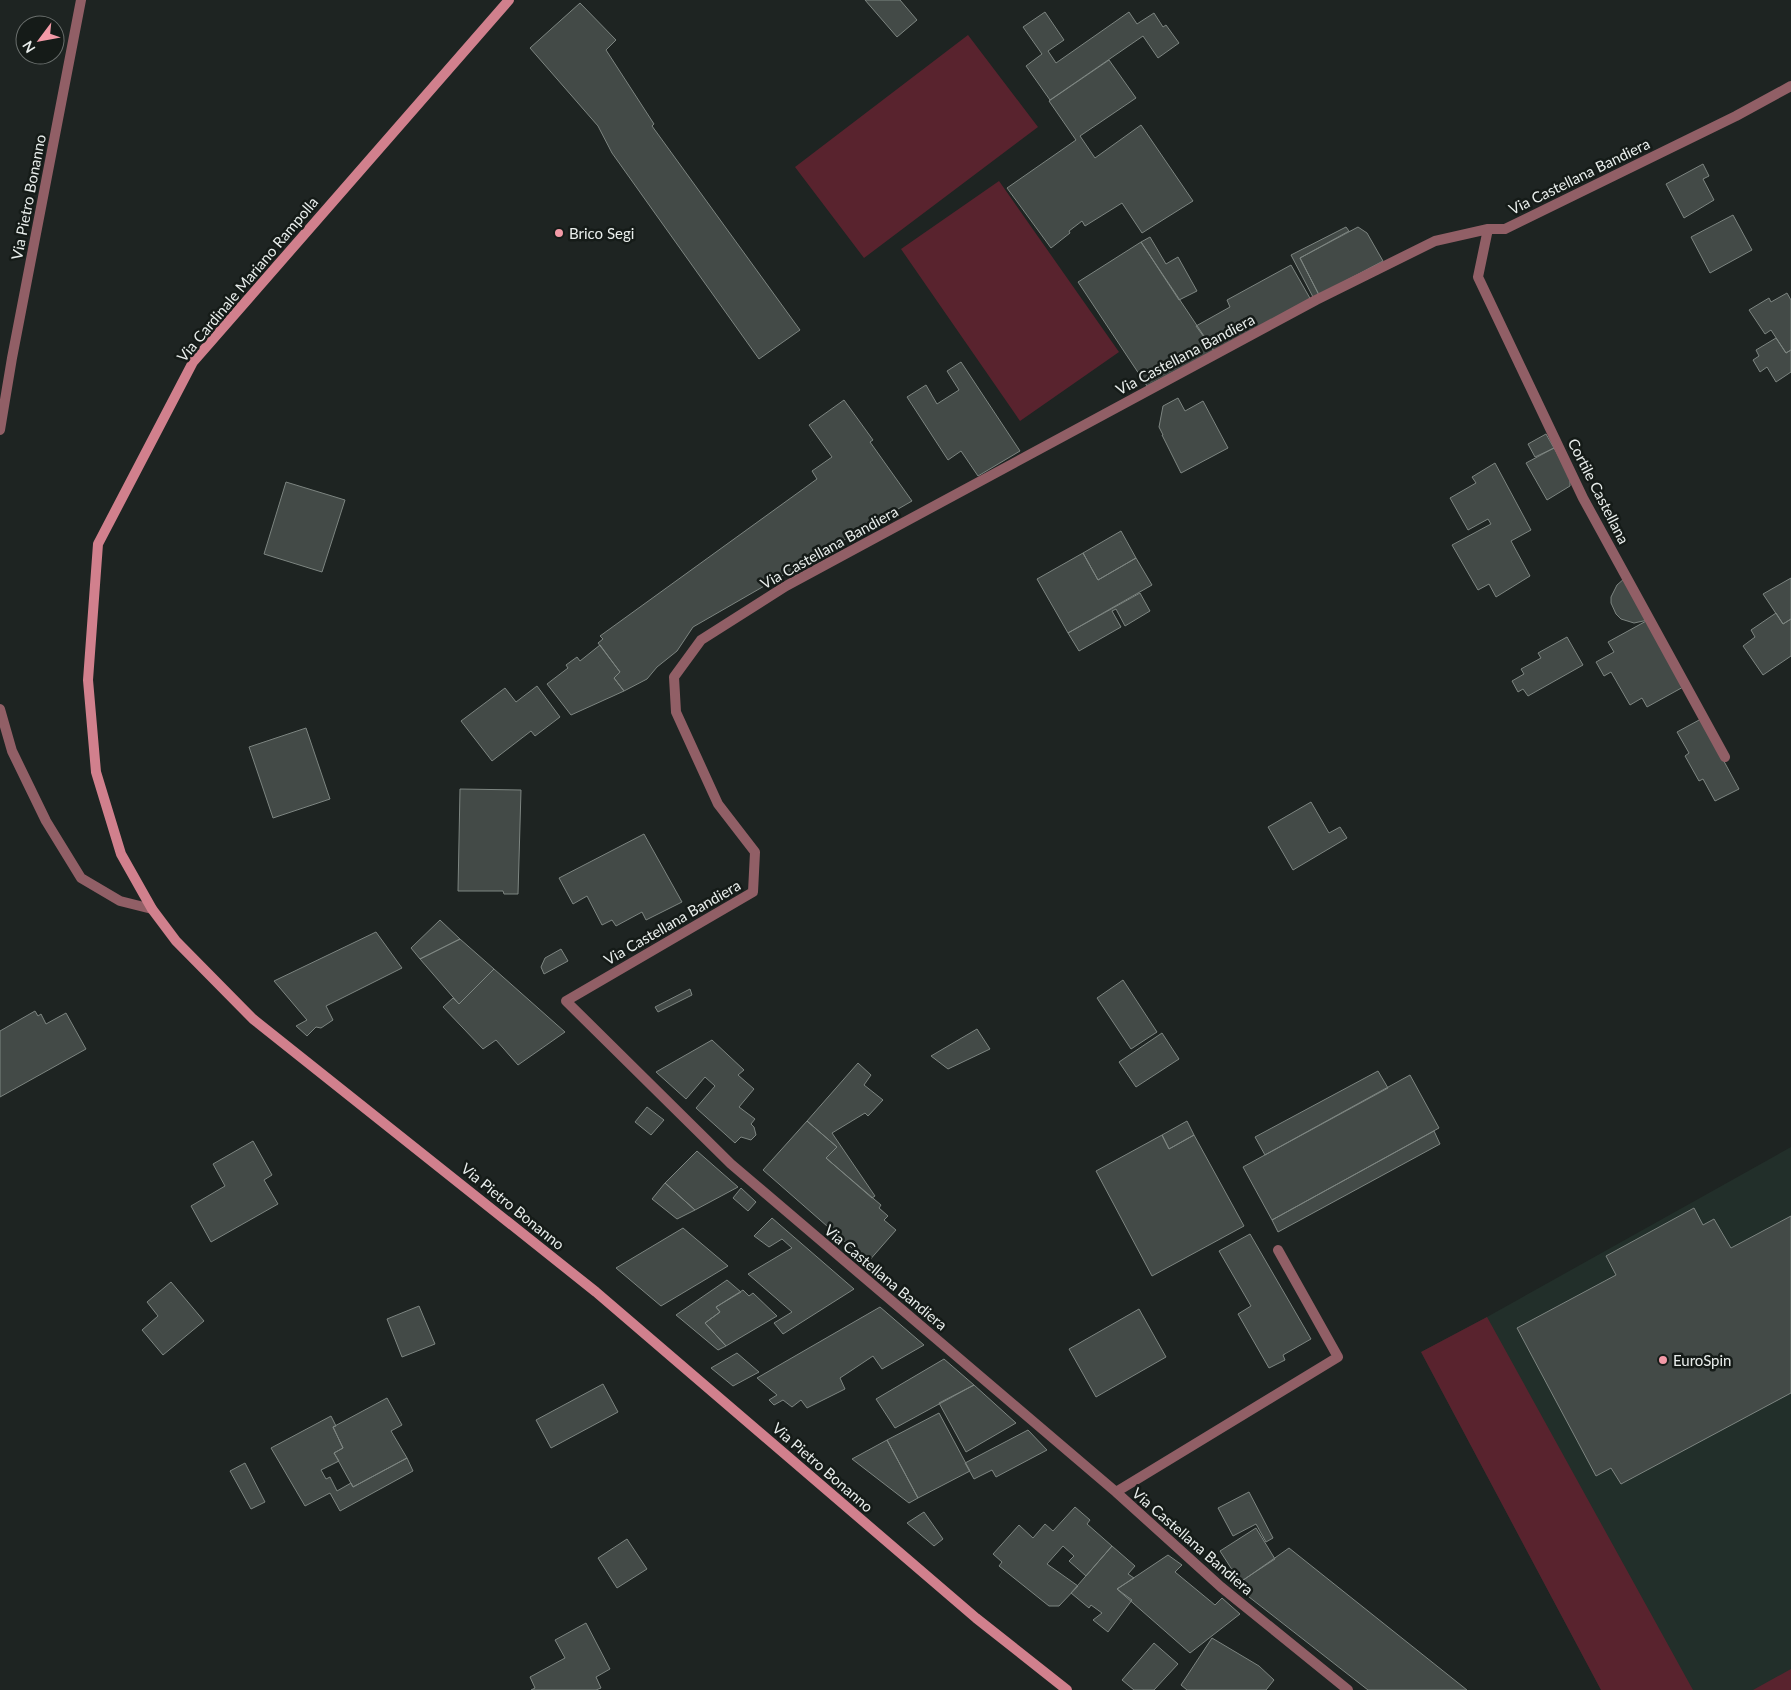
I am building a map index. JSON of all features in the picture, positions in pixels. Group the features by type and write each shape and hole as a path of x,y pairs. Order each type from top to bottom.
{"street":[{"name":"Via Pietro Bonanno","path":"0,430 12,358 81,0"},
{"name":"Via Cardinale Mariano Rampolla","path":"152,909 121,854 96,772 88,680 98,544 193,362 509,0"},
{"name":"Via Castellana Bandiera","path":"1348,1690 1221,1587 1116,1492 731,1164 566,1001 753,892 755,852 718,804 676,712 674,678 701,640 786,586 1316,300 1435,241 1488,229 1505,229 1736,116 1791,86"},
{"name":"Cortile Castellana","path":"1488,229 1478,277 1583,498 1725,757"},
{"path":"0,709 12,751 46,821 81,878 120,901 152,909"},
{"name":"Via Pietro Bonanno","path":"152,909 176,941 253,1019 596,1292 968,1611 1067,1690"},
{"path":"1116,1492 1338,1357 1278,1250"}],"shaded area":[{"path":"968,35 1038,127 864,258 795,167"},
{"path":"999,181 1119,352 1020,421 901,249"},
{"path":"1791,1147 1791,1690 1601,1690 1421,1352"},
{"path":"1487,1317 1693,1690 1601,1690 1421,1352"},
{"path":"1791,1669 1791,1690 1753,1690"}],"building":[{"path":"865,0 900,0 917,20 897,37"},
{"path":"580,3 616,40 606,50 654,124 652,126 800,330 759,359 612,153 598,126 530,48"},
{"path":"1045,12 1064,40 1048,51 1056,63 1129,12 1137,24 1154,13 1163,27 1166,25 1179,43 1158,58 1143,36 1050,100 1026,66 1042,54 1023,27"},
{"path":"1109,60 1136,98 1080,136 1095,158 1141,125 1193,201 1142,233 1122,203 1085,226 1082,221 1051,248 1007,188 1076,140 1049,101"},
{"path":"1703,164 1709,176 1703,179 1714,200 1684,218 1666,184"},
{"path":"1733,215 1752,250 1710,273 1691,237"},
{"path":"1346,227 1349,231 1300,258 1319,295 1313,297 1291,255"},
{"path":"1358,227 1367,233 1383,261 1319,295 1300,258"},
{"path":"1150,237 1166,264 1178,257 1197,291 1179,300 1141,242"},
{"path":"1141,242 1214,351 1147,386 1078,282"},
{"path":"1291,265 1311,300 1214,351 1196,326 1230,307 1227,300"},
{"path":"1787,293 1791,300 1791,350 1786,353 1771,330 1765,334 1749,310 1769,298 1771,302"},
{"path":"1776,338 1786,353 1791,350 1791,372 1776,382 1767,367 1760,372 1753,360 1759,356 1756,350"},
{"path":"961,362 1020,451 978,476 961,451 948,460 907,397 926,385 937,404 959,390 947,371"},
{"path":"1178,398 1185,411 1203,401 1228,448 1181,473 1159,427 1163,406"},
{"path":"844,400 873,440 870,442 912,501 693,627 677,651 657,667 647,679 624,691 614,678 620,672 598,643 603,639 600,636 817,479 812,471 832,457 809,425"},
{"path":"1546,434 1554,448 1535,457 1528,444"},
{"path":"1554,448 1570,476 1570,486 1547,500 1526,463"},
{"path":"1495,463 1531,530 1511,541 1530,576 1496,597 1489,584 1478,590 1452,545 1491,524 1488,519 1468,530 1450,498 1476,483 1472,477"},
{"path":"286,482 345,500 322,572 264,554"},
{"path":"1121,531 1136,558 1098,580 1083,553"},
{"path":"1083,553 1098,580 1136,558 1152,585 1068,633 1037,579"},
{"path":"1625,578 1648,620 1634,623 1621,619 1616,614 1611,603 1611,597 1617,585"},
{"path":"1791,578 1791,619 1783,624 1763,594"},
{"path":"1140,593 1150,611 1125,626 1116,609 1112,611 1121,627 1079,651 1068,633"},
{"path":"1776,613 1783,624 1791,619 1791,656 1763,675 1743,646 1755,637 1751,630"},
{"path":"1648,620 1685,686 1647,707 1642,698 1630,705 1611,672 1604,676 1596,662 1614,652 1608,642"},
{"path":"1567,637 1583,665 1528,696 1523,689 1518,692 1512,681 1524,674 1521,669 1541,658 1538,653"},
{"path":"600,645 620,672 614,678 624,691 571,715 547,684 568,668 566,665 577,657 580,661"},
{"path":"537,686 560,717 535,736 531,731 492,761 461,721 505,688 516,702"},
{"path":"1701,719 1739,789 1715,801 1703,779 1699,781 1685,756 1689,753 1677,732"},
{"path":"306,728 330,799 273,818 249,747"},
{"path":"460,789 521,790 518,894 504,894 503,891 458,891"},
{"path":"1311,802 1329,833 1340,827 1347,838 1293,870 1268,827"},
{"path":"644,834 682,902 646,920 642,912 616,926 612,920 602,925 587,896 573,904 559,878"},
{"path":"440,920 460,939 420,959 411,948"},
{"path":"376,932 402,968 326,1006 333,1020 321,1028 316,1027 307,1036 296,1026 307,1020 274,981"},
{"path":"460,939 494,969 459,1004 420,959"},
{"path":"561,949 568,961 544,974 541,967 545,958"},
{"path":"494,969 565,1032 518,1065 496,1040 483,1049 443,1007 453,998 459,1004"},
{"path":"1123,980 1157,1032 1131,1049 1097,998"},
{"path":"690,989 692,995 658,1012 655,1007"},
{"path":"35,1011 38,1016 41,1014 46,1024 66,1013 86,1049 0,1097 0,1031"},
{"path":"977,1029 990,1049 948,1069 931,1056"},
{"path":"1162,1033 1179,1059 1136,1087 1119,1062"},
{"path":"712,1040 744,1070 738,1075 754,1089 739,1107 755,1119 751,1124 756,1135 751,1140 741,1137 735,1143 696,1108 715,1086 705,1077 686,1099 656,1072"},
{"path":"858,1063 871,1075 864,1085 883,1100 868,1116 865,1113 832,1133 875,1196 872,1198 826,1158 837,1147 807,1121"},
{"path":"1378,1071 1388,1088 1265,1155 1255,1137"},
{"path":"1410,1075 1439,1128 1272,1220 1243,1167"},
{"path":"647,1107 664,1120 651,1135 635,1122"},
{"path":"807,1121 837,1147 826,1158 881,1205 879,1208 888,1216 884,1220 896,1230 868,1262 763,1170"},
{"path":"1187,1121 1194,1135 1169,1149 1162,1135"},
{"path":"1434,1131 1440,1144 1278,1232 1272,1220"},
{"path":"1162,1135 1169,1149 1194,1135 1244,1226 1152,1276 1096,1171"},
{"path":"253,1141 272,1175 264,1180 278,1204 211,1242 191,1206 225,1186 213,1164"},
{"path":"697,1151 738,1187 695,1210 665,1183"},
{"path":"665,1183 695,1210 677,1219 652,1199"},
{"path":"741,1188 756,1202 748,1211 733,1198"},
{"name":"EuroSpin","path":"1694,1208 1703,1225 1714,1219 1731,1248 1791,1216 1791,1393 1621,1484 1611,1468 1596,1476 1517,1328 1616,1275 1606,1256"},
{"path":"772,1218 854,1289 783,1334 774,1323 792,1312 748,1274 792,1248 782,1239 769,1247 754,1236"},
{"path":"683,1228 728,1266 661,1306 616,1268"},
{"path":"1250,1234 1311,1339 1283,1355 1285,1360 1269,1368 1238,1314 1251,1306 1219,1251"},
{"path":"727,1280 741,1292 716,1307 720,1312 705,1323 726,1346 718,1350 676,1315"},
{"path":"171,1282 204,1321 163,1355 142,1330 158,1316 147,1302"},
{"path":"743,1290 749,1296 753,1293 777,1316 726,1346 705,1323 720,1312 716,1307"},
{"path":"419,1306 435,1344 402,1357 387,1319"},
{"path":"880,1307 924,1345 882,1369 873,1356 840,1378 845,1389 807,1408 801,1400 792,1407 783,1400 774,1405 769,1400 777,1395 757,1378"},
{"path":"1139,1309 1166,1357 1096,1397 1069,1349"},
{"path":"737,1353 759,1372 733,1386 711,1368"},
{"path":"944,1359 974,1385 895,1428 876,1399"},
{"path":"603,1384 618,1412 551,1448 536,1420"},
{"path":"974,1385 1016,1423 966,1452 939,1403"},
{"path":"387,1398 402,1425 391,1431 407,1458 353,1487 334,1453 343,1448 333,1427"},
{"path":"939,1413 970,1471 918,1498 887,1440"},
{"path":"331,1416 336,1426 333,1427 343,1448 334,1453 339,1461 321,1470 326,1479 330,1477 337,1491 351,1483 353,1487 407,1458 413,1471 340,1511 330,1493 305,1506 271,1448"},
{"path":"1028,1430 1047,1450 996,1477 992,1470 974,1479 965,1463"},
{"path":"887,1440 918,1498 909,1503 852,1459"},
{"path":"245,1463 265,1502 251,1509 230,1471"},
{"path":"1249,1492 1273,1538 1266,1542 1256,1524 1233,1536 1218,1508"},
{"path":"1075,1507 1090,1520 1087,1524 1112,1546 1086,1576 1069,1561 1074,1556 1063,1546 1047,1564 1078,1586 1059,1606 1049,1606 999,1566 1002,1562 993,1554 1019,1525 1033,1538 1045,1524 1053,1531"},
{"path":"924,1512 943,1539 934,1546 907,1523"},
{"path":"1256,1528 1275,1559 1240,1582 1220,1551"},
{"path":"627,1539 647,1569 617,1588 598,1558"},
{"path":"1112,1546 1135,1566 1128,1574 1134,1578 1117,1589 1132,1600 1108,1632 1093,1620 1102,1613 1091,1605 1089,1608 1071,1593"},
{"path":"1289,1548 1467,1690 1368,1690 1235,1586"},
{"path":"1168,1555 1182,1565 1175,1572 1215,1605 1222,1598 1240,1614 1190,1653 1117,1589"},
{"path":"586,1623 610,1669 596,1677 601,1688 596,1690 531,1690 535,1688 530,1677 565,1658 555,1640"},
{"path":"1212,1638 1259,1666 1274,1680 1266,1690 1187,1690 1181,1685"},
{"path":"1154,1643 1178,1664 1154,1690 1134,1690 1122,1680"}],"place":[{"name":"Brico Segi","path":"559,233"},
{"name":"EuroSpin","path":"1663,1360"}]}
